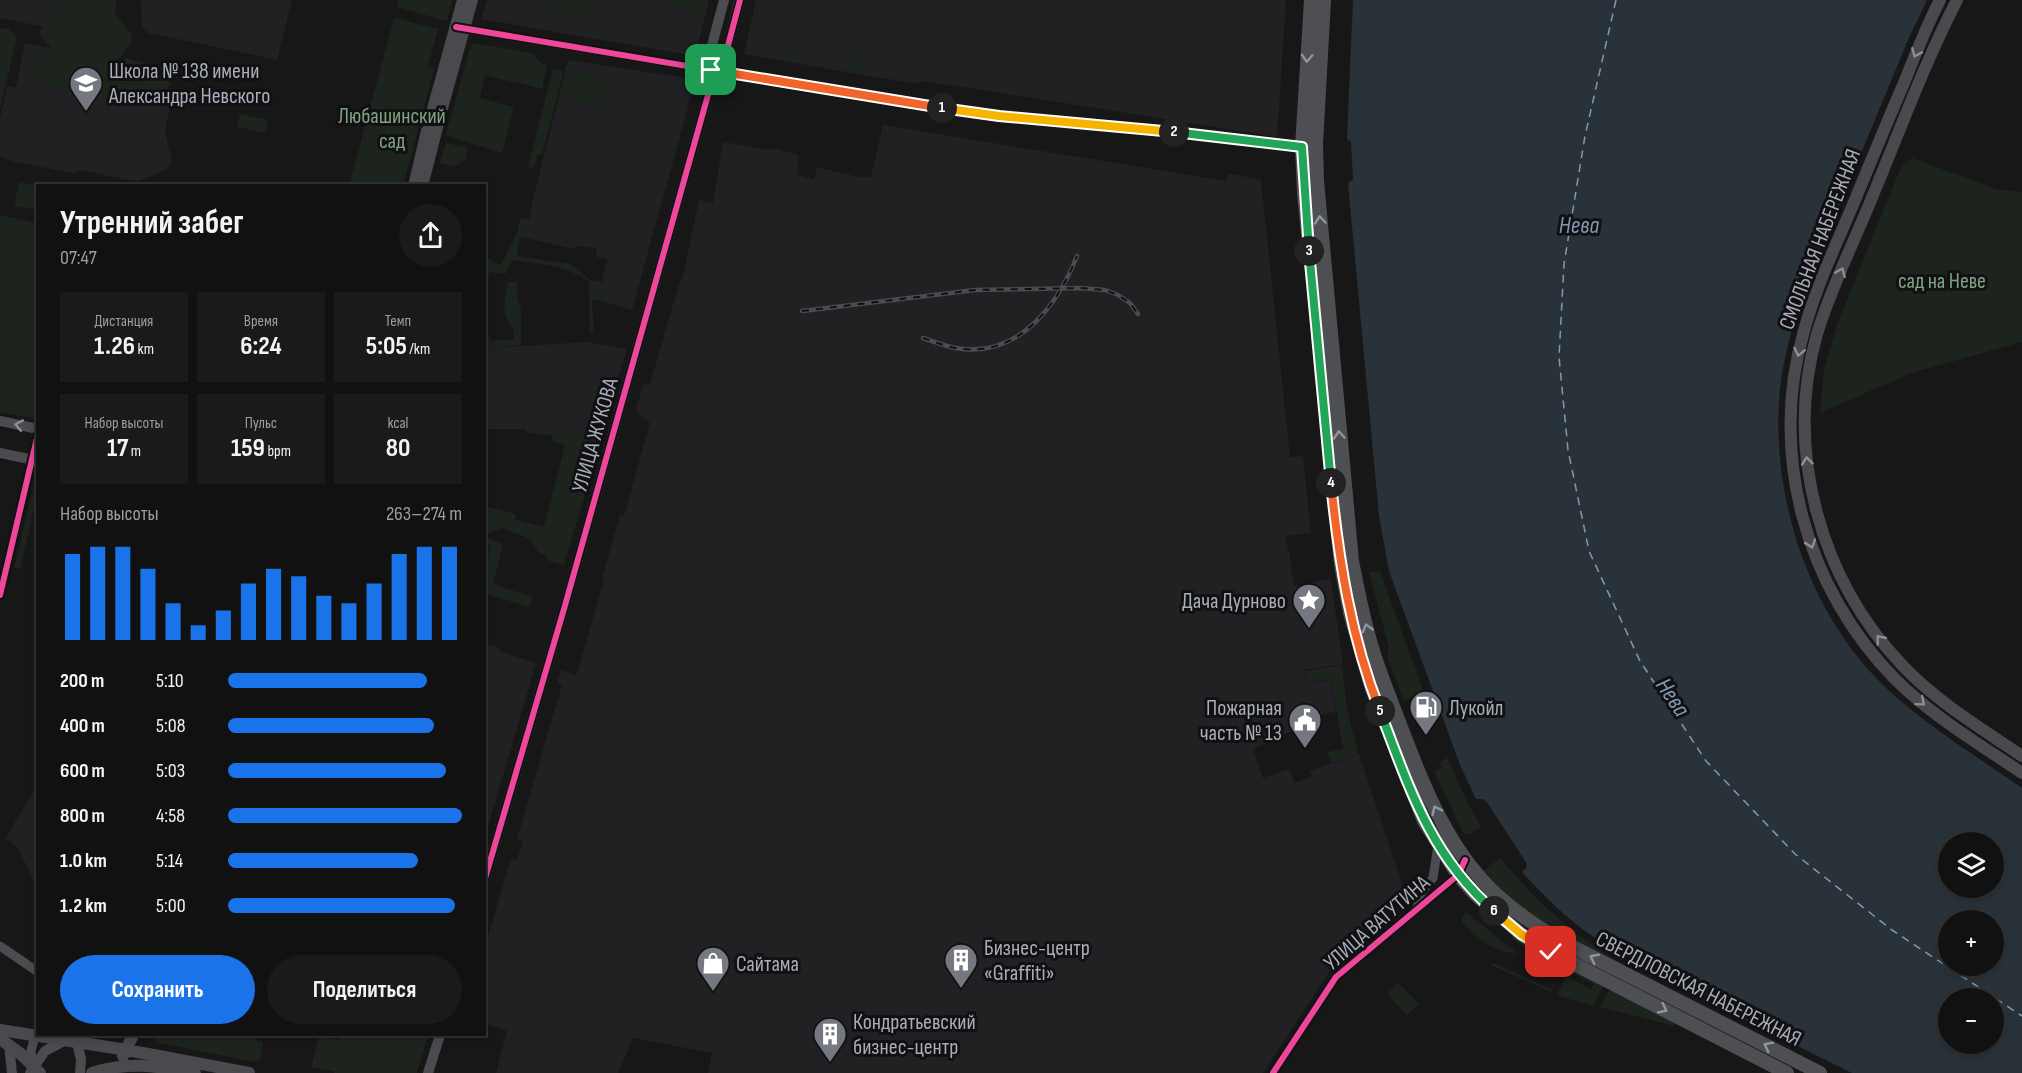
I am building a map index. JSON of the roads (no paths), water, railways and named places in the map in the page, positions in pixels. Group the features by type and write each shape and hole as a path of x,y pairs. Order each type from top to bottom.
{"main road":[{"path":"423,184 460,28 464,0"},
{"path":"415,184 460,28 472,0"},
{"name":"СВЕРДЛОВСКАЯ НАБЕРЕЖНАЯ","path":"1311,0 1302,147 1310,264 1335,523 1350,614 1372,689 1424,821 1458,875 1476,895 1521,934 1551,952 1787,1073"},
{"name":"СВЕРДЛОВСКАЯ НАБЕРЕЖНАЯ","path":"1324,0 1316,144 1317,181 1352,561 1362,612 1374,654 1432,803 1465,861 1482,881 1529,922 1559,940 1820,1073"},
{"name":"СМОЛЬНАЯ НАБЕРЕЖНАЯ","path":"1940,0 1811,307 1796,365 1791,401 1792,464 1802,517 1815,557 1848,621 1869,650 1921,703 2022,773"},
{"name":"СМОЛЬНАЯ НАБЕРЕЖНАЯ","path":"1957,0 1846,260 1817,336 1806,402 1807,462 1815,504 1829,551 1860,613 1903,667 1931,692 2022,756"},
{"path":"0,1030 127,1050 249,1073"},
{"path":"118,1069 133,1036"},
{"path":"5,1042 35,1072"},
{"path":"92,1073 150,1065 195,1073"}],"street":[{"name":"УЛИЦА ЖУКОВА","path":"715,70 711,49 724,0"},
{"name":"УЛИЦА ЖУКОВА","path":"486,875 564,609 715,70 726,52 740,0"},
{"path":"460,28 999,116 1130,126 1302,147"},
{"path":"0,421 36,429"},
{"path":"0,453 35,460 0,595"},
{"name":"УЛИЦА ВАТУТИНА","path":"1417,908 1421,893 1433,878 1438,845"},
{"name":"УЛИЦА ВАТУТИНА","path":"1273,1073 1335,977 1458,875 1465,861"},
{"path":"0,946 36,971"},
{"path":"429,1073 440,1036"},
{"path":"35,1072 31,1051 40,1037"},
{"path":"35,1072 45,1051 64,1041"},
{"path":"5,1042 12,1073"},
{"path":"77,1043 81,1059 80,1073"}],"water":[{"name":"Нева","path":"1353,0 1927,0 1908,40 1816,262 1805,268 1795,287 1797,288 1795,295 1800,303 1789,339 1779,401 1782,479 1790,518 1817,592 1836,627 1859,659 1886,688 1918,715 2022,788 2022,1073 1852,1073 1741,1018 1743,1013 1719,1000 1713,1003 1620,954 1573,921 1546,898 1522,872 1527,867 1526,862 1486,801 1476,799 1460,765 1389,571 1379,516 1348,183 1353,180 1351,142 1347,139"}],"tram line":[{"path":"486,882 567,608 718,71 735,0"},
{"path":"426,1073 437,1036"}],"railway":[{"path":"923,338 963,349 984,349 1003,344 1020,335 1048,308 1059,292 1077,256"},
{"path":"802,311 975,290 1081,288 1105,290 1118,295 1130,303 1138,314"}],"place":[{"name":"Школа № 138 имени Александра Невского","path":"86,112"},
{"name":"Дача Дурново","path":"1309,629"},
{"name":"Лукойл","path":"1426,736"},
{"name":"Пожарная часть № 13","path":"1305,749"},
{"name":"Бизнес-центр «Graffiti»","path":"961,989"},
{"name":"Сайтама","path":"713,992"},
{"name":"Кондратьевский бизнес-центр","path":"830,1063"}],"park label":[{"name":"Любашинский сад","path":"392,128"},
{"name":"сад на Неве","path":"1942,280"}]}
